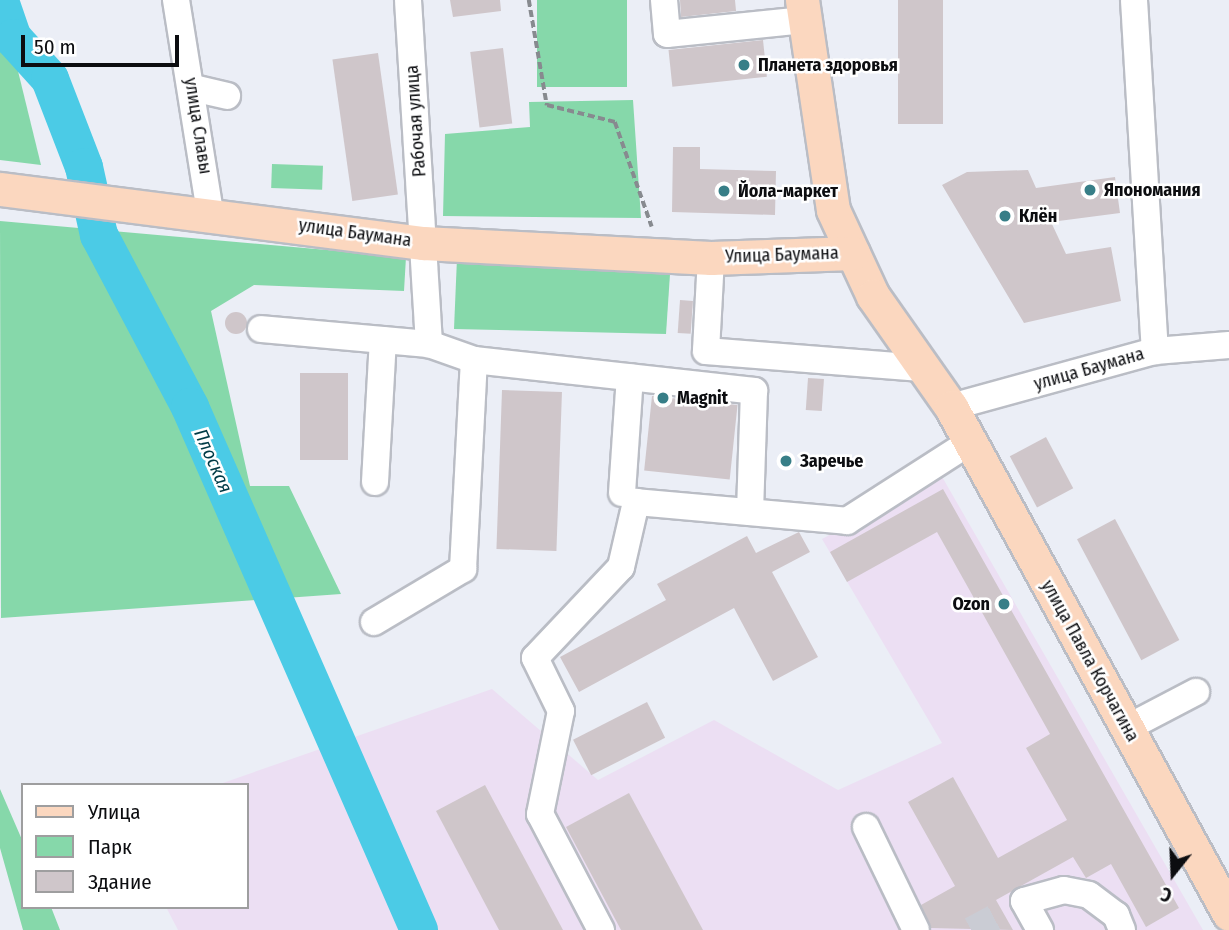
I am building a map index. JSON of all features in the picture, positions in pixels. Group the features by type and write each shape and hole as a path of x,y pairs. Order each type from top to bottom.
{"main road":[{"path":"803,10 833,210 853,253"},
{"name":"улица Баумана","path":"0,189 113,199 423,243 711,258"},
{"name":"Улица Баумана","path":"711,258 853,253"},
{"name":"улица Павла Корчагина","path":"853,253 873,296 951,407 1229,914"}],"street":[{"name":"улица Славы","path":"176,0 193,88 210,212"},
{"name":"Рабочая улица","path":"408,0 429,344"},
{"path":"664,0 667,34 803,10"},
{"path":"1134,0 1155,351"},
{"path":"193,88 227,96"},
{"path":"711,258 706,351 924,368"},
{"path":"261,329 429,344 474,360 754,391 750,512"},
{"path":"375,482 383,340"},
{"name":"улица Баумана","path":"951,407 1155,351 1229,345"},
{"path":"374,622 463,569 474,360"},
{"path":"622,493 630,377"},
{"path":"601,930 540,814 561,711 535,658 621,566 635,502 847,521 970,442"},
{"path":"1126,728 1196,692"},
{"path":"866,827 916,930"},
{"path":"1040,930 1014,907 1064,890 1089,895 1116,915 1122,930"}],"path":[{"path":"529,0 547,105 615,122 663,256"}],"shaded area":[{"path":"941,475 1203,930 178,930 167,909 248,909 248,783 223,783 492,689 598,780 714,720 838,790 942,743 822,539"}],"green space":[{"path":"537,0 627,0 627,87 537,87"},
{"path":"0,44 17,67 41,165 0,160"},
{"path":"633,100 641,218 443,216 445,134 530,127 529,102"},
{"path":"272,164 323,166 322,190 271,188"},
{"path":"0,221 406,257 404,291 254,285 211,311 250,486 289,486 341,594 1,618"},
{"path":"457,258 670,274 666,334 454,329"},
{"path":"0,789 21,837 21,909 52,909 60,930 23,930 0,848"}],"building":[{"path":"450,0 500,0 501,11 453,17"},
{"path":"680,0 735,0 736,11 681,17"},
{"path":"898,0 943,0 943,124 898,124"},
{"path":"763,40 767,77 672,87 669,50"},
{"path":"503,48 512,123 480,127 470,52"},
{"path":"378,53 398,195 352,201 332,59"},
{"name":"Йола-маркет","path":"673,147 700,147 700,169 776,171 775,215 672,212"},
{"name":"Клён","path":"1028,170 1036,188 1115,177 1120,213 1051,222 1066,254 1111,247 1121,301 1024,323 942,185 967,172"},
{"path":"680,300 693,301 691,334 678,333"},
{"path":"236,312 244,315 247,323 244,331 236,334 228,331 225,323 228,315"},
{"path":"300,373 348,373 348,460 300,460"},
{"path":"808,378 824,379 822,411 806,410"},
{"path":"502,390 562,392 556,551 496,549"},
{"path":"652,396 738,405 730,480 644,471"},
{"path":"1046,437 1073,488 1037,507 1010,456"},
{"path":"943,489 1179,908 1146,927 1111,864 1086,878 1073,857 996,900 1013,930 931,928 921,905 955,886 908,802 953,777 998,858 1067,820 1026,748 1050,734 937,532 847,582 830,552"},
{"path":"1115,519 1179,640 1141,660 1077,539"},
{"path":"799,532 810,552 772,572 818,657 773,681 734,608 579,692 560,657 666,600 657,584 747,536 756,553"},
{"path":"647,702 665,738 591,775 573,740"},
{"path":"485,785 563,930 499,930 436,811"},
{"path":"629,793 703,930 621,930 566,827"}],"waterway":[{"name":"Плоская","path":"0,1 13,38 50,79 84,167 99,235 190,407 419,930"}],"tunnel":[{"path":"971,930 1003,913"}],"place":[{"name":"Планета здоровья","path":"744,65"},
{"name":"Япономания","path":"1090,190"},
{"name":"Йола-маркет","path":"724,191"},
{"name":"Клён","path":"1005,216"},
{"name":"Magnit","path":"663,398"},
{"name":"Заречье","path":"786,461"},
{"name":"Ozon","path":"1004,604"}]}
